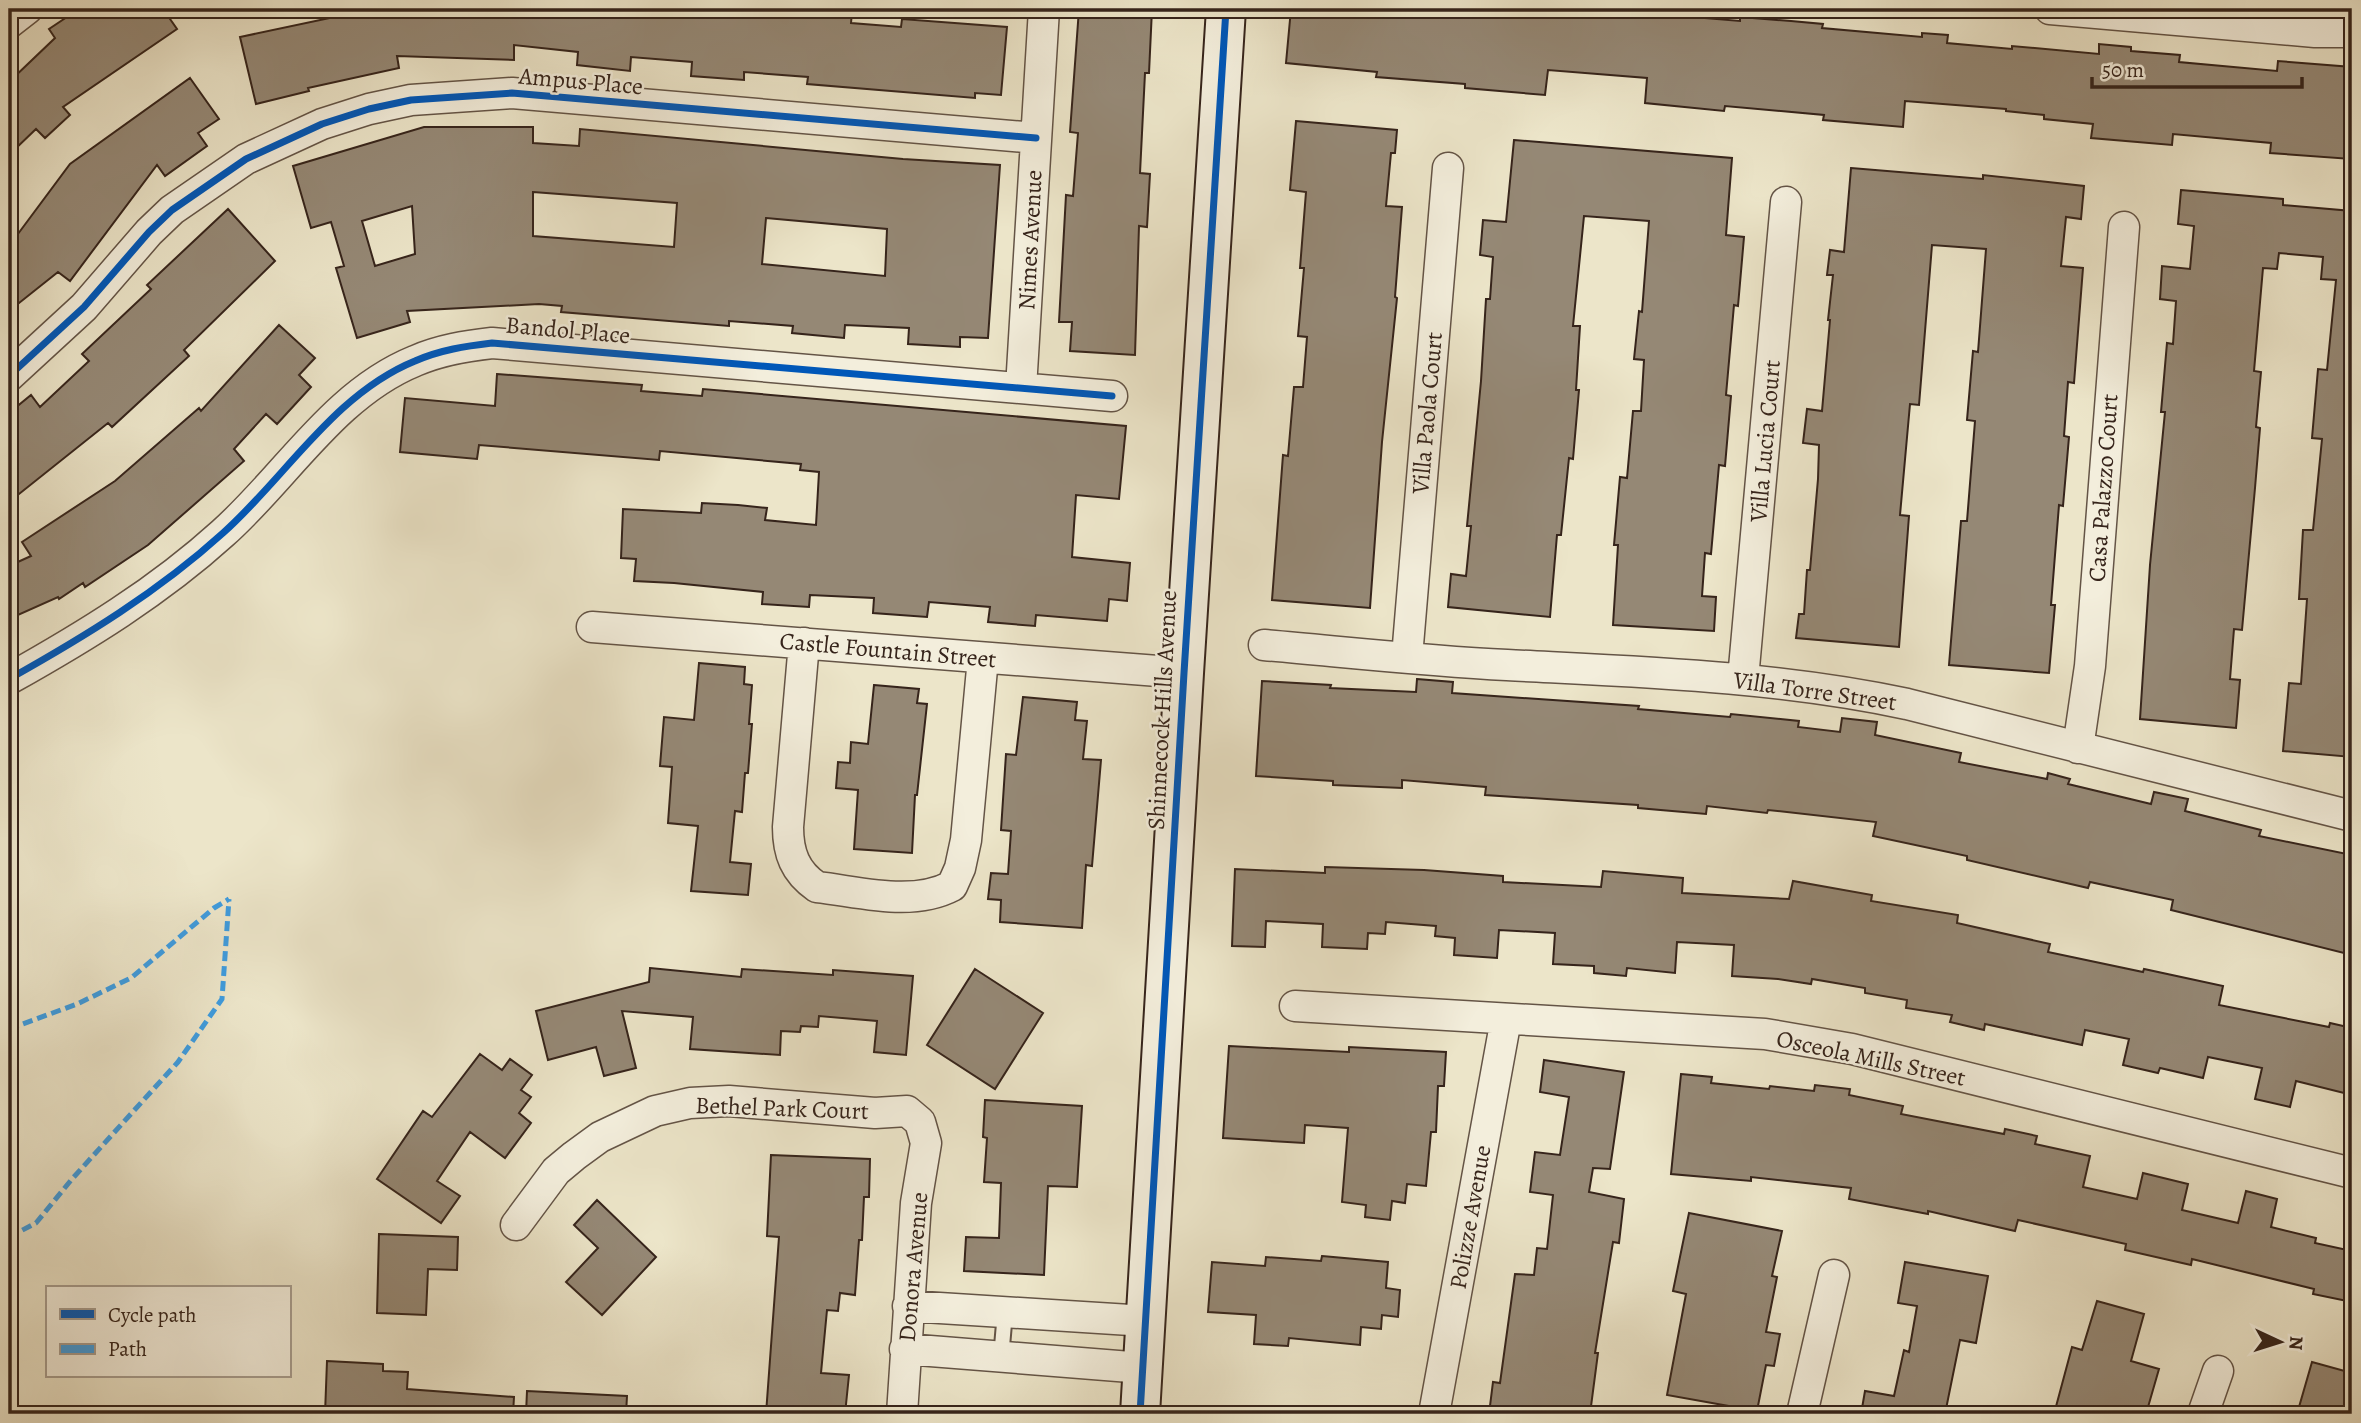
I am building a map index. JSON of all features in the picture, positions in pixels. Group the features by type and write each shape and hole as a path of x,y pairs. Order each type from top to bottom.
{"street":[{"path":"9,23 27,9"},
{"name":"Nimes Avenue","path":"1021,388 1044,9"},
{"name":"Shinnecock Hills Avenue","path":"1140,1414 1226,9"},
{"path":"2050,9 2163,14 2315,32 2352,32"},
{"name":"Ampus Place","path":"9,376 84,307 149,232 194,194 246,159 285,139 369,109 411,100 512,93 1036,138"},
{"name":"Villa Paola Court","path":"1407,657 1448,168"},
{"name":"Villa Lucia Court","path":"1743,679 1786,202"},
{"name":"Casa Palazzo Court","path":"2078,748 2090,666 2124,227"},
{"name":"Bandol Place","path":"9,679 95,630 169,577 223,533 357,396 414,361 454,348 492,343 1112,396"},
{"name":"Castle Fountain Street","path":"592,627 1184,673"},
{"path":"804,643 788,827 788,844 793,863 804,879 817,887 915,898 937,894 952,886 960,868 966,840 983,658"},
{"name":"Villa Torre Street","path":"1264,646 1743,679 1842,690 1920,707 2352,816"},
{"name":"Osceola Mills Street","path":"1295,1006 1765,1034 1802,1039 1852,1049 2352,1173"},
{"name":"Polizze Avenue","path":"1434,1414 1506,1019"},
{"name":"Bethel Park Court","path":"516,1225 556,1171 574,1156 600,1137 655,1111 690,1103 729,1101 875,1113 907,1111 920,1122"},
{"name":"Donora Avenue","path":"902,1414 916,1203 926,1143 920,1122"},
{"path":"1802,1414 1834,1275"},
{"path":"908,1306 1146,1321"},
{"path":"905,1349 1143,1368"},
{"path":"2203,1414 2218,1371"}],"lane":[{"path":"1001,1358 1005,1311"}],"building":[{"path":"79,9 163,9 177,29 63,107 70,115 45,138 36,129 9,155 9,82 55,38 49,29"},
{"path":"343,9 816,9 852,12 851,23 901,27 902,19 1007,27 1001,95 975,93 975,98 807,84 808,77 744,72 744,80 691,76 692,62 631,57 630,71 577,65 578,52 514,45 514,60 397,56 399,68 308,88 309,91 256,104 240,37 344,15"},
{"path":"1079,9 1152,9 1149,73 1145,73 1140,173 1150,174 1147,227 1139,226 1135,355 1070,351 1072,322 1059,322 1066,195 1073,196 1078,133 1070,132"},
{"path":"1291,9 1596,9 1740,21 1740,17 1791,21 1823,24 1822,28 1922,37 1922,33 1948,35 1947,43 2012,49 2012,46 2099,54 2099,44 2131,47 2131,51 2180,55 2179,62 2277,71 2278,61 2352,67 2351,159 2270,153 2271,143 2173,134 2172,145 2091,138 2093,124 2044,119 2044,115 2006,109 1905,101 1903,127 1823,120 1824,115 1725,106 1724,111 1645,103 1647,78 1548,70 1545,95 1465,88 1465,84 1376,77 1377,72 1286,63"},
{"path":"190,78 219,119 198,133 207,146 165,176 157,165 70,281 58,272 9,311 9,246 70,164"},
{"path":"1296,121 1397,130 1395,153 1391,153 1386,206 1402,207 1397,298 1382,442 1370,608 1272,600 1283,455 1288,456 1294,387 1303,387 1307,337 1298,336 1304,268 1300,268 1306,192 1290,190"},
{"path":"424,127 533,127 533,143 579,146 580,129 903,159 1000,165 988,338 960,337 960,347 908,344 909,328 845,325 844,338 792,333 793,326 729,321 729,326 561,312 562,306 539,304 407,311 410,322 357,338 336,268 344,266 331,222 311,228 293,166","holes":["533,192 677,203 674,247 533,236","412,206 415,254 375,266 362,221","766,218 887,229 885,276 762,264"]},
{"path":"1514,140 1732,158 1726,235 1744,237 1738,306 1734,305 1726,395 1731,396 1725,466 1719,465 1711,554 1705,553 1702,596 1716,597 1714,631 1613,625 1618,545 1614,545 1620,477 1627,478 1633,411 1641,411 1644,360 1634,359 1639,311 1642,312 1649,221 1584,216 1573,326 1580,326 1576,390 1579,390 1573,459 1569,458 1561,535 1557,535 1550,617 1448,607 1451,574 1466,576 1471,526 1467,526 1486,299 1490,299 1493,257 1480,255 1483,220 1506,222"},
{"path":"1851,168 1983,179 1983,175 2084,186 2081,219 2066,217 2061,266 2083,268 2074,383 2068,382 2064,436 2069,437 2063,506 2059,505 2049,673 1949,665 1961,521 1967,521 1975,421 1967,420 1973,351 1978,352 1986,249 1932,245 1919,405 1910,404 1900,515 1909,516 1899,647 1796,638 1799,614 1804,614 1818,479 1819,445 1803,443 1807,409 1822,411 1833,275 1827,275 1830,250 1844,252"},
{"path":"2181,190 2283,199 2283,205 2352,211 2352,757 2283,751 2289,683 2301,684 2307,599 2299,599 2303,530 2313,530 2322,439 2312,438 2318,369 2327,370 2336,280 2321,279 2323,257 2279,253 2277,269 2263,268 2254,371 2261,372 2256,427 2260,428 2242,630 2234,629 2230,679 2240,680 2236,728 2140,719 2150,565 2165,412 2161,412 2167,343 2173,344 2176,301 2160,299 2162,266 2190,269 2194,226 2178,224"},
{"path":"228,209 275,261 184,350 189,356 112,427 108,423 9,502 9,413 31,395 40,407 89,361 82,354 151,289 147,285"},
{"path":"279,325 315,358 299,375 311,387 277,424 266,414 234,449 244,461 148,545 85,587 83,583 59,599 58,597 9,619 9,566 31,556 22,542 115,481 199,408 201,411"},
{"path":"497,374 642,385 641,391 702,396 703,389 1126,426 1119,499 1076,495 1072,557 1130,563 1127,601 1109,599 1107,621 1036,615 1035,626 988,622 990,607 929,602 927,617 873,613 874,598 810,595 809,607 762,604 763,592 634,581 636,559 621,558 623,509 701,513 702,503 738,505 767,508 765,520 816,525 819,472 800,470 801,464 660,451 659,460 479,445 477,459 400,452 405,398 495,406"},
{"path":"699,663 745,667 744,684 752,685 748,773 745,773 742,812 735,811 730,862 751,864 748,895 691,891 698,826 668,823 672,767 660,766 664,717 694,720"},
{"path":"1417,679 1453,682 1452,693 1639,706 1638,709 1730,717 1731,714 1799,721 1798,727 1840,732 1842,718 1877,722 1875,735 1961,753 1959,762 2047,779 2048,773 2070,779 2068,784 2151,804 2154,792 2188,799 2185,811 2261,830 2259,836 2352,855 2352,955 2171,910 2173,900 2090,882 2088,888 1967,860 1967,856 1873,836 1876,822 1768,810 1767,813 1707,806 1706,814 1638,808 1638,805 1485,795 1486,787 1402,780 1402,788 1333,785 1333,781 1256,776 1262,681 1331,685 1330,688 1416,692"},
{"path":"874,685 919,689 917,703 927,704 915,795 912,853 854,849 858,790 836,788 838,762 850,763 851,742 868,744"},
{"path":"1023,697 1077,702 1075,720 1087,721 1083,759 1101,760 1092,866 1086,865 1082,928 1000,922 1001,900 988,899 991,873 1008,874 1011,831 1001,830 1006,754 1016,755"},
{"path":"1325,867 1424,870 1503,876 1503,882 1601,887 1603,871 1683,878 1682,893 1789,899 1793,881 1872,895 1871,901 1958,915 1957,923 2050,944 2048,952 2223,986 2219,1005 2329,1027 2330,1023 2352,1028 2352,1095 2296,1081 2290,1107 2255,1099 2262,1068 2208,1057 2203,1078 2160,1068 2158,1073 2123,1065 2129,1039 2085,1030 2082,1045 1985,1024 1984,1030 1950,1022 1952,1015 1906,1008 1907,1000 1865,993 1865,988 1812,979 1811,984 1732,976 1734,945 1677,942 1675,973 1627,968 1626,976 1594,973 1594,966 1553,964 1555,933 1499,930 1497,958 1454,955 1455,938 1435,936 1436,926 1386,922 1385,934 1368,933 1367,949 1322,947 1323,924 1266,921 1265,947 1232,946 1235,869 1325,873"},
{"path":"650,968 741,977 742,969 833,975 833,970 913,976 906,1055 874,1052 877,1021 819,1016 818,1027 801,1026 800,1032 781,1031 780,1055 690,1049 693,1017 622,1011 636,1068 604,1076 596,1047 548,1060 536,1011 649,982"},
{"path":"975,969 1043,1013 995,1089 927,1045"},
{"path":"1229,1046 1349,1052 1349,1047 1446,1052 1444,1086 1438,1086 1436,1132 1431,1132 1426,1186 1407,1184 1405,1203 1392,1201 1390,1220 1365,1217 1366,1205 1342,1202 1348,1128 1305,1125 1304,1143 1223,1138"},
{"path":"480,1054 502,1070 510,1059 532,1075 521,1090 531,1097 519,1113 531,1123 505,1158 470,1132 437,1181 460,1196 441,1223 377,1179 423,1111 432,1117"},
{"path":"1544,1060 1624,1072 1610,1169 1593,1168 1589,1192 1624,1199 1619,1243 1613,1242 1595,1353 1598,1353 1590,1414 1489,1414 1493,1382 1500,1383 1515,1274 1534,1275 1537,1248 1547,1249 1553,1195 1530,1192 1535,1152 1560,1155 1569,1097 1540,1092"},
{"path":"1681,1074 1712,1077 1711,1083 1769,1089 1770,1086 1814,1091 1815,1085 1850,1089 1849,1095 1903,1106 1901,1114 2004,1134 2005,1129 2037,1136 2035,1144 2090,1156 2083,1187 2137,1199 2143,1173 2188,1184 2182,1210 2238,1223 2246,1191 2277,1199 2271,1227 2316,1238 2315,1243 2352,1251 2352,1302 2313,1294 2314,1289 2192,1259 2191,1265 2125,1250 2126,1244 2018,1220 2015,1231 1928,1211 1928,1214 1849,1199 1851,1188 1751,1177 1751,1181 1671,1174"},
{"path":"985,1100 1082,1106 1077,1187 1048,1186 1044,1275 964,1271 966,1237 999,1238 1001,1183 984,1182 987,1138 983,1137"},
{"path":"771,1155 870,1159 869,1197 864,1197 855,1295 840,1293 838,1311 827,1310 821,1373 849,1375 845,1414 766,1414 779,1237 767,1236"},
{"path":"597,1200 656,1257 602,1315 566,1282 598,1248 574,1225"},
{"path":"1689,1213 1782,1231 1772,1276 1777,1277 1766,1332 1780,1334 1774,1366 1766,1365 1757,1411 1667,1395 1686,1294 1673,1291"},
{"path":"379,1234 458,1237 457,1270 428,1269 426,1315 377,1313"},
{"path":"1322,1256 1388,1262 1386,1288 1400,1290 1398,1317 1382,1315 1381,1329 1361,1327 1360,1345 1289,1338 1288,1346 1254,1344 1256,1315 1208,1312 1212,1262 1265,1266 1266,1257 1321,1261"},
{"path":"1905,1262 1988,1276 1976,1343 1960,1340 1945,1414 1861,1414 1865,1391 1894,1396 1904,1350 1909,1352 1917,1306 1898,1303"},
{"path":"2097,1301 2144,1314 2131,1361 2159,1369 2146,1414 2054,1414 2072,1347 2082,1350"},
{"path":"327,1361 383,1364 383,1371 408,1372 407,1389 514,1397 513,1414 325,1414"},
{"path":"2312,1362 2352,1373 2352,1414 2297,1414"},
{"path":"527,1391 627,1396 626,1414 526,1414"}],"marked path":[{"path":"9,1029 77,1004 131,978 214,908 229,899"},
{"path":"9,1237 36,1223 72,1179 178,1062 222,999 229,899"}],"cycle path":[{"path":"1140,1414 1226,9"},
{"path":"9,376 84,307 149,232 172,210 246,159 322,124 369,109 411,100 512,93 1036,138"},
{"path":"9,679 65,647 173,575 246,511 312,438 360,394 386,376 424,357 443,351 492,343 1112,396"}]}
